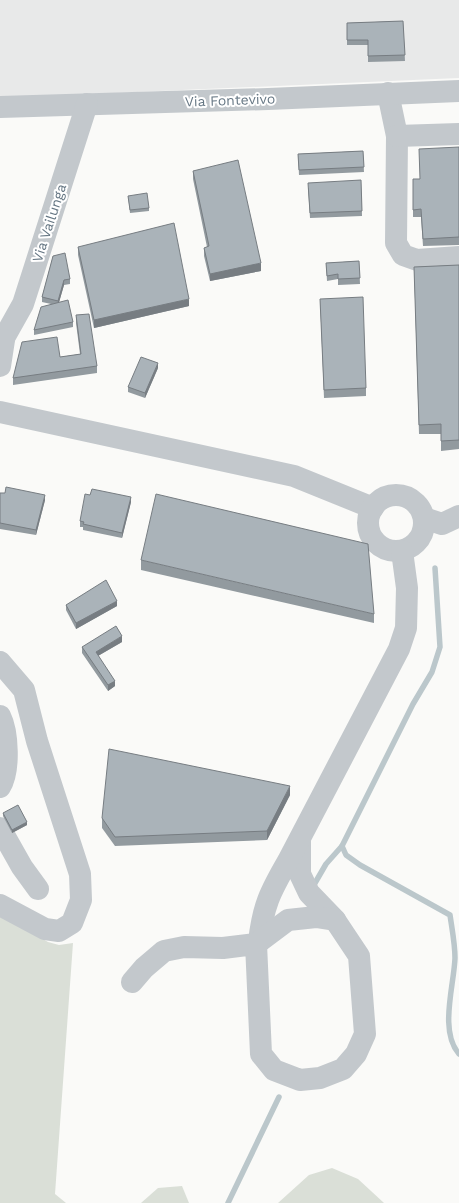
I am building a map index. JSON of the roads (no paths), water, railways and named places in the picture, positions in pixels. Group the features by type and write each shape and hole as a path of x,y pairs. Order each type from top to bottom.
{"street":[{"name":"Via Fontevivo","path":"0,107 268,99 459,91"},
{"path":"388,93 397,136 396,243 403,255 417,260 459,257"},
{"name":"Via Vailunga","path":"0,366 2,343 23,304 88,104"},
{"path":"397,136 459,134"},
{"path":"0,412 294,476 373,508"},
{"path":"391,496 403,496 412,500 420,508 424,518 424,530 420,539 411,547 402,551 392,551 381,547 372,538 369,529 369,518 373,508 382,499 391,496"},
{"path":"424,518 442,524 459,516"},
{"path":"300,837 300,874 309,893 335,920 359,956 365,1034 356,1054 343,1069 320,1078 300,1080 274,1070 262,1054 257,943 262,916 270,893 399,648 406,628 407,588 402,551"},
{"path":"0,662 24,690 39,748 80,874 81,900 72,923 59,931 45,929 0,905"},
{"path":"0,716 4,725 7,756 0,787"},
{"path":"0,828 22,867 38,889"},
{"path":"132,982 144,968 164,951 184,947 223,948 257,943 288,920 316,917 335,920"}],"waterway":[{"path":"315,883 326,864 342,846 413,704 432,672 440,647 435,568"},
{"path":"342,846 346,855 360,865 450,915 455,958 449,1008 449,1021 453,1044 459,1054"},
{"path":"228,1203 279,1097"}]}
